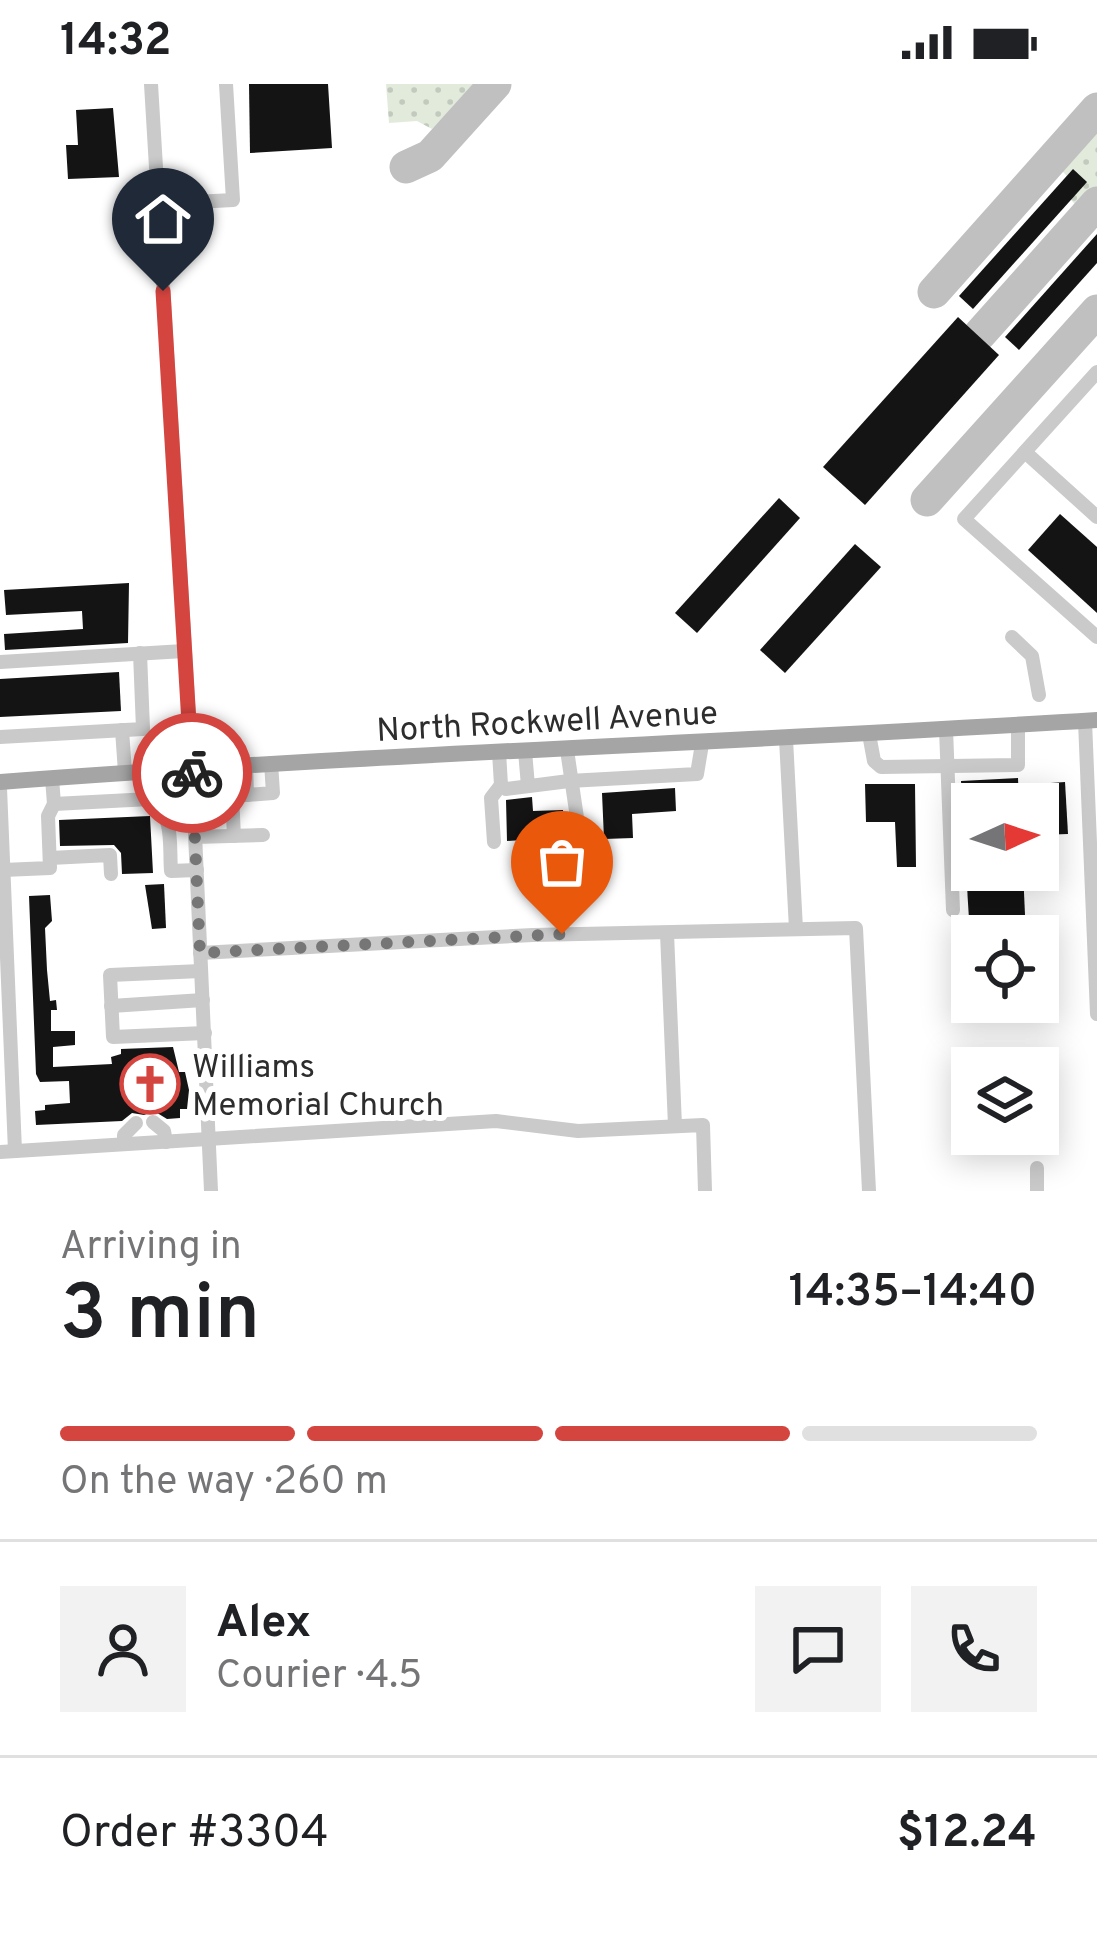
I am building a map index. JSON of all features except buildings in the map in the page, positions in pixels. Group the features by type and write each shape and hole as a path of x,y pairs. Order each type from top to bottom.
{"main road":[{"name":"North Rockwell Avenue","path":"0,785 192,767 1091,721"}],"street":[{"path":"151,84 192,767 211,1191"},
{"path":"158,204 233,200 226,84"},
{"path":"1097,372 964,520 1097,637"},
{"path":"1025,452 1097,517"},
{"path":"1012,637 1032,656 1039,695"},
{"path":"0,662 184,651"},
{"path":"0,737 143,729 140,653"},
{"path":"1091,721 1097,1014"},
{"path":"869,734 874,761 881,767 1018,765 1018,725"},
{"path":"946,729 953,910"},
{"path":"122,730 139,800"},
{"path":"787,739 796,929"},
{"path":"501,785 506,789 697,774 702,744"},
{"path":"677,745 677,775"},
{"path":"626,747 636,777"},
{"path":"619,778 626,747"},
{"path":"567,750 580,838"},
{"path":"525,751 528,786"},
{"path":"494,842 491,798 501,785 499,752"},
{"path":"234,836 232,795 273,794 272,763"},
{"path":"245,764 247,795"},
{"path":"3,870 50,868 52,778"},
{"path":"0,785 7,1151 496,1121 578,1131 703,1124 706,1191"},
{"path":"54,804 150,800 162,807 171,871 196,870"},
{"path":"169,832 263,835"},
{"path":"50,858 110,855 111,874"},
{"path":"200,953 533,935 856,928 869,1191"},
{"path":"667,933 675,1126"},
{"path":"201,971 110,975 111,1006 113,1037 205,1033"},
{"path":"111,1006 203,1000"},
{"path":"153,1122 164,1132 166,1142"},
{"path":"124,1144 124,1135 136,1123"},
{"path":"1037,1168 1037,1191"}],"shaded area":[{"path":"386,84 477,84 432,129 417,121 389,123"},
{"path":"1097,121 1097,192 1085,205 1077,206 1071,200 1073,170 1067,176 1060,162"}],"taxiway":[{"path":"406,167 430,156 495,84"},
{"path":"934,292 1097,109"},
{"path":"980,334 1097,203"},
{"path":"927,500 1097,311"}],"way so far":[{"path":"192,773 200,953 562,934"}],"place":[{"name":"Williams Memorial Church","path":"150,1084"}],"route":[{"path":"163,291 192,773"}]}
